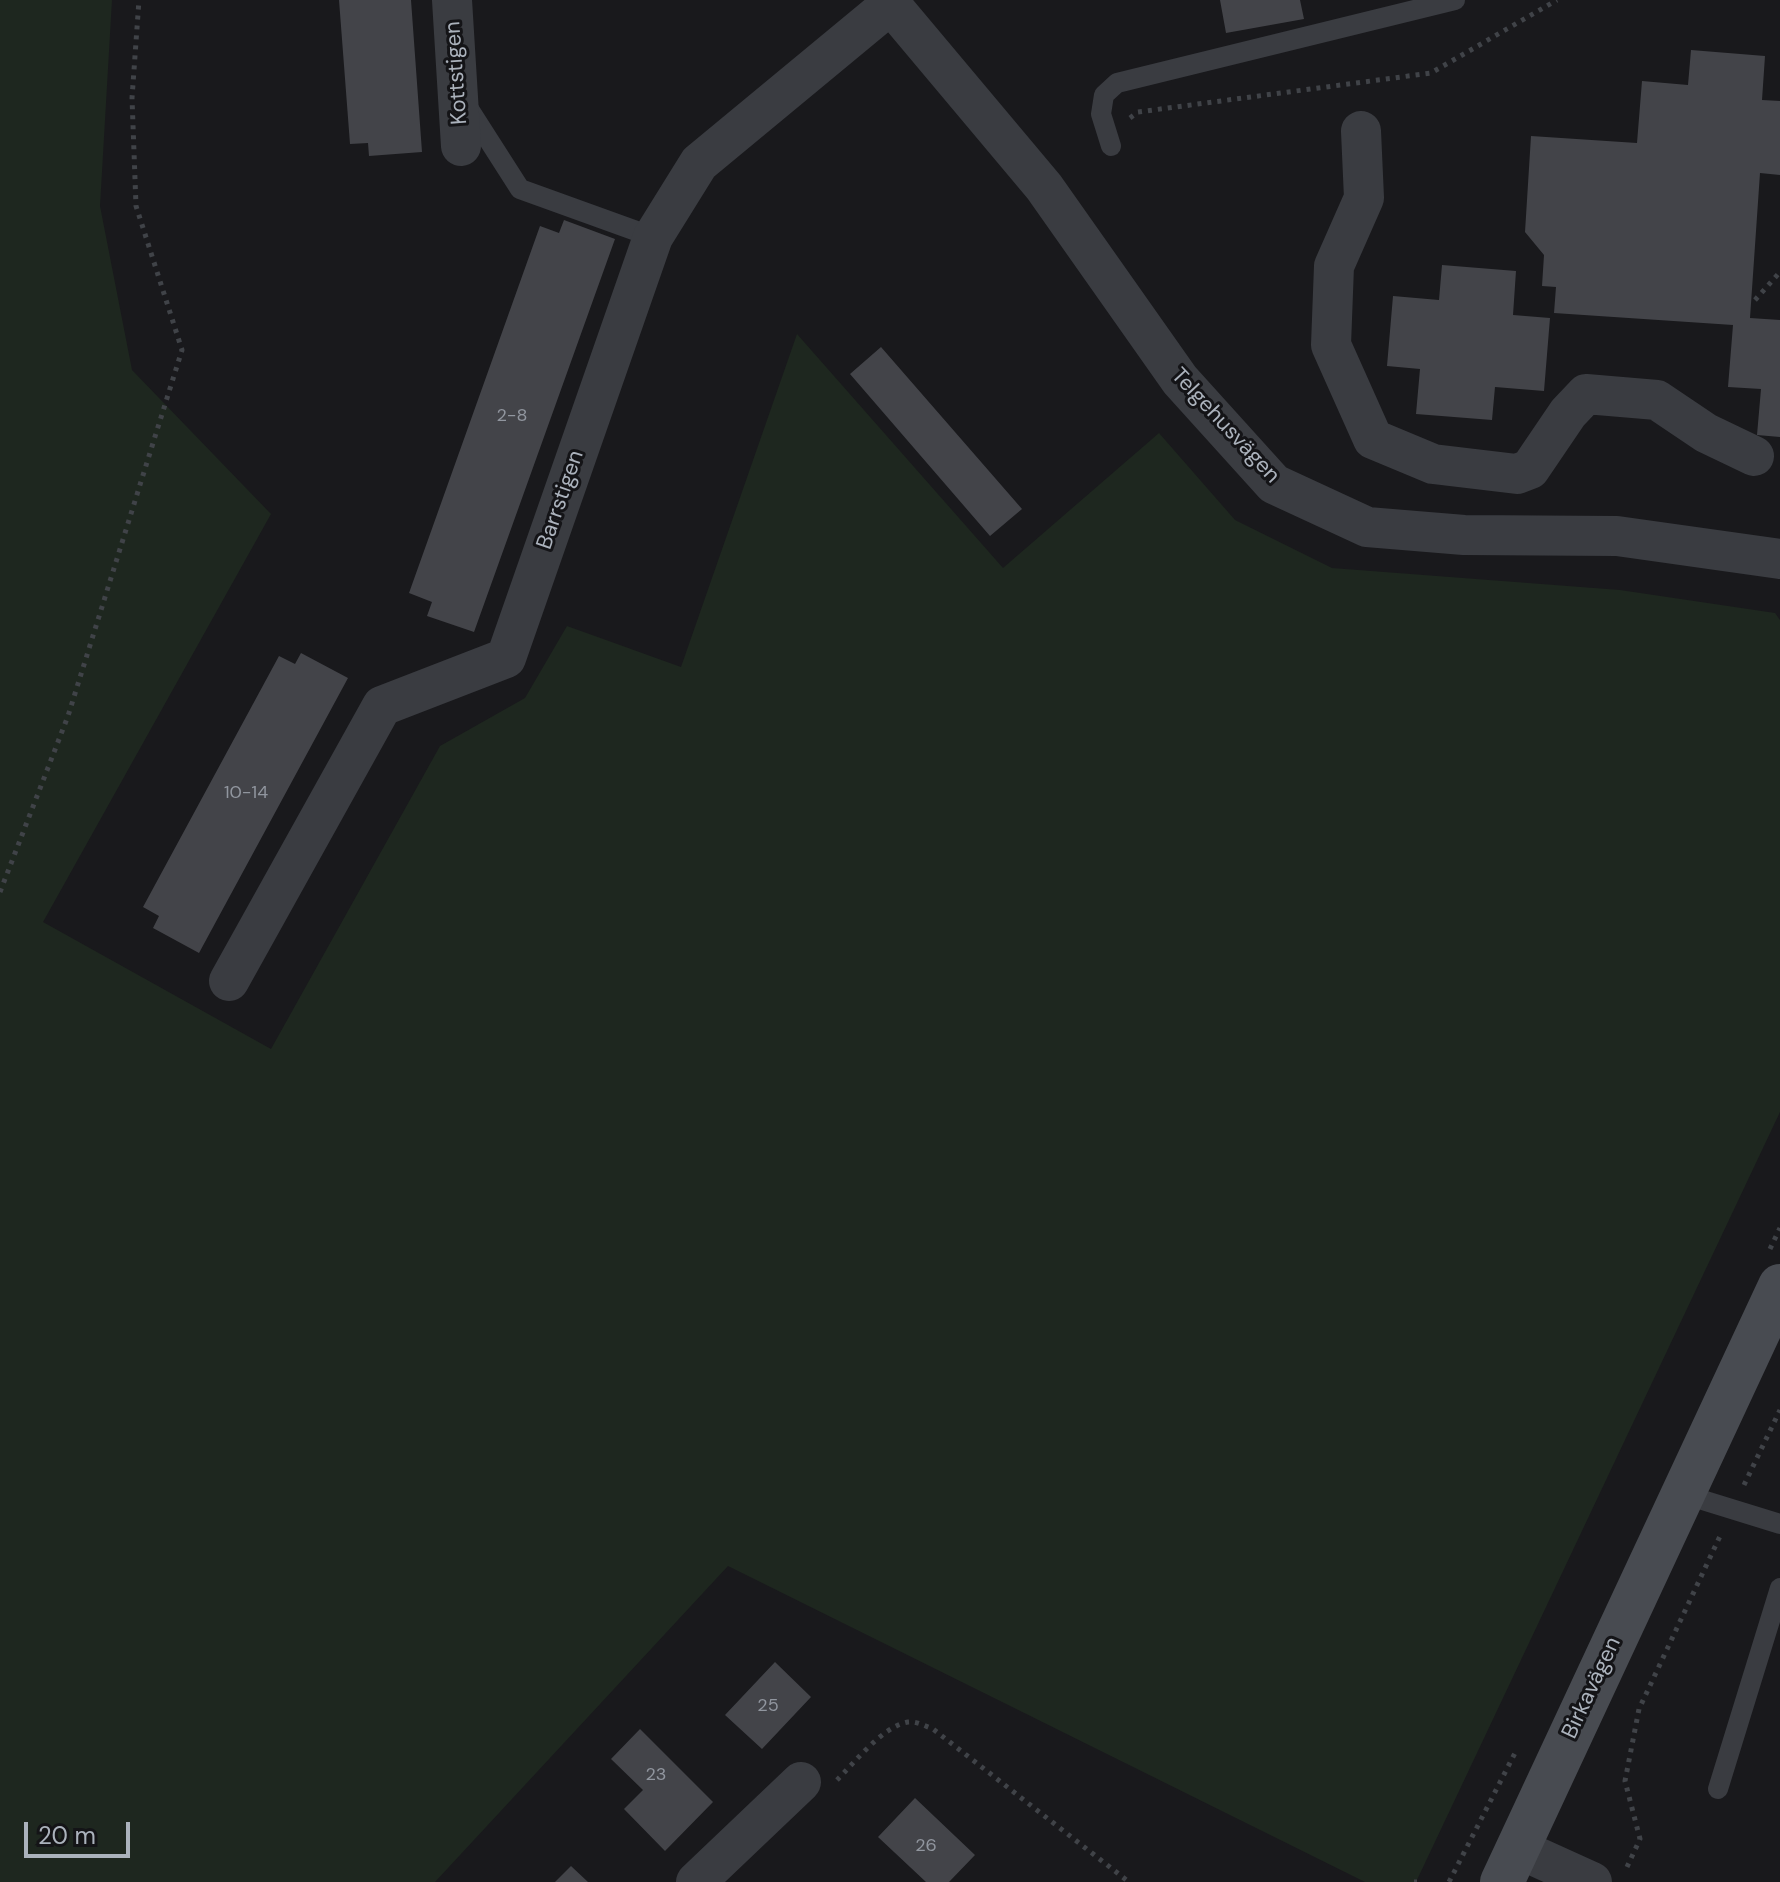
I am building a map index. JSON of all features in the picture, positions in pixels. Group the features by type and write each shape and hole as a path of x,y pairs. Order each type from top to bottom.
{"street":[{"name":"Kottstigen","path":"452,0 461,146"},
{"name":"Barrstigen","path":"229,981 382,706 506,658 653,237 699,163 889,2"},
{"name":"Telgehusvägen","path":"889,2 1044,187 1180,380 1274,484 1367,527 1464,535 1617,536 1780,559"},
{"path":"1361,131 1364,198 1334,266 1331,345 1373,439 1433,464 1517,474 1530,469 1568,413 1586,394 1657,400 1706,433 1754,456"},
{"name":"Birkavägen","path":"1509,1865 1780,1286"},
{"path":"696,1882 801,1782"},
{"path":"1509,1865 1610,1875"}],"lane":[{"path":"1111,146 1101,114 1104,95 1117,83 1455,0"},
{"path":"458,92 520,189 653,237"},
{"path":"1683,1494 1780,1524"},
{"path":"1718,1789 1780,1588"}],"path":[{"path":"0,892 68,716 182,350 136,206 132,98 139,0"},
{"path":"1126,121 1138,112 1431,73 1557,0"},
{"path":"1755,300 1780,272"},
{"path":"1610,1875 1640,1839 1625,1781 1639,1709 1780,1410"},
{"path":"801,1782 826,1790 881,1736 896,1725 911,1721 933,1729 1129,1882"}],"shaded area":[{"path":"0,0 112,0 100,206 132,370 271,514 43,922 271,1049 440,746 525,698 567,626 681,667 797,334 1003,568 1159,433 1235,520 1332,568 1620,590 1775,613 1780,620 1780,1112 1416,1882 1365,1882 728,1566 435,1882 0,1882"}],"building":[{"path":"339,0 411,0 422,152 369,156 368,143 350,144"},
{"path":"1220,0 1300,0 1304,19 1226,33"},
{"path":"1691,50 1765,56 1762,100 1780,101 1780,175 1760,173 1750,318 1780,320 1780,437 1757,435 1761,389 1728,387 1733,325 1554,313 1556,287 1542,286 1544,255 1525,232 1531,136 1637,143 1642,81 1688,85"},
{"path":"564,220 615,239 474,632 427,616 432,602 409,593 540,226 559,233"},
{"path":"1442,265 1516,271 1513,315 1550,318 1544,391 1495,387 1492,420 1416,414 1420,369 1387,366 1393,296 1439,300"},
{"path":"881,347 1022,509 990,536 850,374"},
{"path":"301,653 348,678 199,953 153,928 159,916 143,907 279,656 295,664"},
{"path":"775,1662 811,1697 762,1749 725,1715"},
{"path":"640,1729 713,1802 665,1851 624,1809 643,1790 611,1759"},
{"path":"915,1798 975,1855 949,1882 926,1882 878,1837"},
{"path":"571,1866 588,1882 555,1882"}]}
